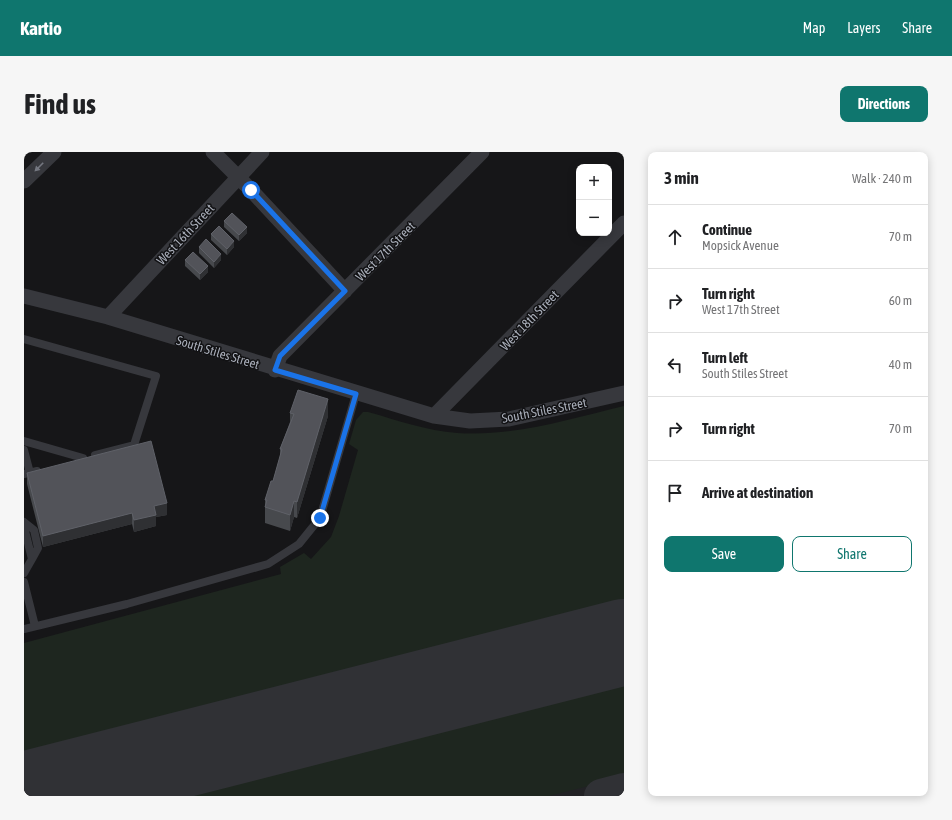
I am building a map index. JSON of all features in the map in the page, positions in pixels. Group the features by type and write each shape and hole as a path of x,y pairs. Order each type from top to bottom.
{"street":[{"path":"24,180 54,152"},
{"path":"213,152 345,291"},
{"name":"West 16th Street","path":"108,317 262,152"},
{"name":"West 17th Street","path":"275,370 280,356 482,152"},
{"name":"West 18th Street","path":"434,416 624,223"},
{"name":"South Stiles Street","path":"24,296 108,317 275,370 434,416 470,421 509,419 624,393"}],"lane":[{"path":"24,340 156,376 134,445 67,462"},
{"path":"24,629 127,604 268,564 299,544 320,518 356,394"},
{"path":"24,441 82,458"},
{"path":"24,450 27,473 45,468"},
{"path":"24,522 34,530 38,548 24,573"},
{"path":"24,527 32,559"},
{"path":"24,582 36,626"}],"shaded area":[{"path":"624,406 624,606 24,759 24,643 281,574 280,567 304,553 311,559 331,537 339,516 358,450 349,444 356,420 363,412 368,412 435,430 478,434 520,430 541,426"},
{"path":"624,490 624,796 24,796 24,645"},
{"path":"624,681 624,777 549,796 171,796"}],"building":[{"path":"232,213 247,227 239,235 224,221"},
{"path":"219,226 234,241 227,249 211,234"},
{"path":"206,239 221,254 214,262 199,247"},
{"path":"193,252 208,266 200,274 185,260"},
{"path":"298,390 328,399 297,502 294,501 290,515 265,507 267,500 265,500 271,481 273,481 282,449 280,449 294,414 290,413"},
{"path":"151,441 167,503 154,506 156,515 134,520 132,513 43,536 27,473"}],"taxiway":[{"path":"601,796 624,790"}],"runway":[{"path":"24,795 624,642"}],"route":[{"path":"251,190 345,291 280,356 275,370 356,394 320,518"}]}
